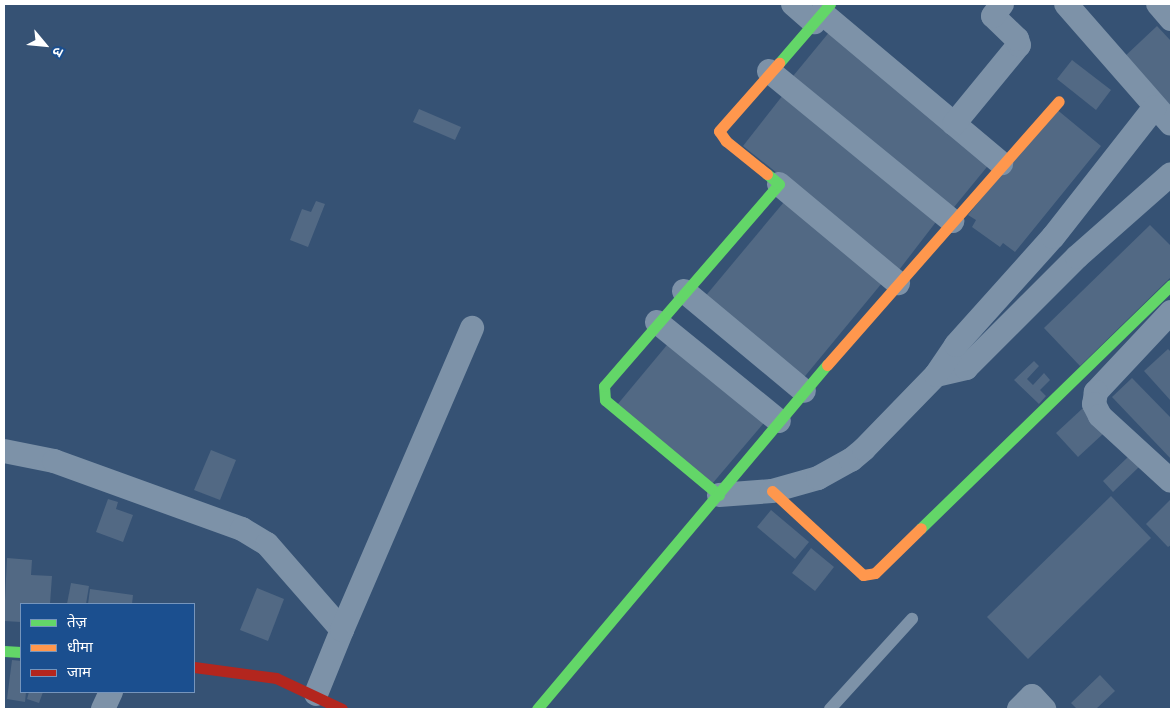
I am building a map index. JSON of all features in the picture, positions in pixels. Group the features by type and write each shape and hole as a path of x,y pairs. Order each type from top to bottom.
{"street":[{"path":"792,4 822,13 1001,163"},
{"path":"954,124 1020,45 1017,39 993,16 1002,4"},
{"path":"1066,4 1171,124"},
{"path":"1158,4 1171,19"},
{"path":"822,13 769,71 719,131 726,141 898,284"},
{"path":"769,71 952,221"},
{"path":"536,709 804,391 1001,163 1059,101"},
{"path":"779,184 607,381 602,393 605,400 719,494 772,491 818,478 851,460 936,375 956,344 1053,237 1155,107"},
{"path":"936,375 966,368 1077,257 1171,174"},
{"path":"1053,237 1077,257"},
{"path":"772,491 856,571 863,575 874,573 1171,286"},
{"path":"684,292 804,391"},
{"path":"657,322 779,421"},
{"path":"1168,324 1096,392 1094,404 1100,416 1171,481"},
{"path":"316,694 472,328"},
{"path":"4,451 54,461 242,529 267,544 342,630"},
{"path":"4,651 20,652"},
{"path":"195,667 276,678 316,694 342,709"},
{"path":"103,709 111,693"},
{"path":"1019,709 1032,696 1044,709"}],"lane":[{"path":"830,709 912,619"}],"building":[{"path":"1157,26 1171,41 1171,108 1123,58"},
{"path":"831,30 991,162 950,212 789,81"},
{"path":"1072,60 1111,90 1096,110 1057,79"},
{"path":"783,95 939,218 899,270 743,146"},
{"path":"1055,108 1101,146 1015,252 1003,243 1000,247 972,227 976,220 968,215"},
{"path":"419,109 461,127 455,140 413,122"},
{"path":"316,201 325,204 308,247 290,240 302,209 311,212"},
{"path":"784,202 882,283 801,381 703,299"},
{"path":"1150,225 1171,246 1171,277 1080,366 1044,328"},
{"path":"672,339 768,418 712,484 617,405"},
{"path":"1168,349 1171,352 1171,401 1144,371"},
{"path":"1034,361 1039,366 1027,379 1033,385 1044,373 1050,380 1040,390 1046,396 1039,404 1014,380"},
{"path":"1132,378 1171,418 1171,459 1112,397"},
{"path":"1083,408 1104,433 1078,457 1056,433"},
{"path":"211,450 236,460 220,500 194,490"},
{"path":"1129,456 1139,467 1113,492 1103,481"},
{"path":"1111,496 1151,538 1028,659 987,617"},
{"path":"108,499 118,502 116,509 133,515 123,542 96,532"},
{"path":"1171,499 1171,545 1168,547 1146,524"},
{"path":"771,510 809,542 795,559 757,527"},
{"path":"811,548 834,567 815,591 792,573"},
{"path":"7,558 32,560 31,575 52,576 50,603 20,603 20,622 4,621"},
{"path":"71,583 89,586 86,603 67,603"},
{"path":"257,588 284,599 268,641 240,630"},
{"path":"90,589 133,595 132,603 88,603"},
{"path":"12,660 20,661 20,693 26,693 25,702 7,699"},
{"path":"1100,675 1115,691 1096,709 1077,709 1071,703"},
{"path":"29,693 43,693 39,703 27,699"}],"traffic: fast":[{"path":"779,63 830,4"},
{"path":"719,495 605,400 604,386 779,184 767,174"},
{"path":"921,528 1171,285"},
{"path":"537,709 827,365"},
{"path":"4,651 20,652"}],"traffic: slow":[{"path":"767,174 726,141 719,131 779,63"},
{"path":"827,365 1059,101"},
{"path":"772,491 863,575 875,573 921,528"}],"traffic: jam":[{"path":"195,667 276,678 342,709"}]}
